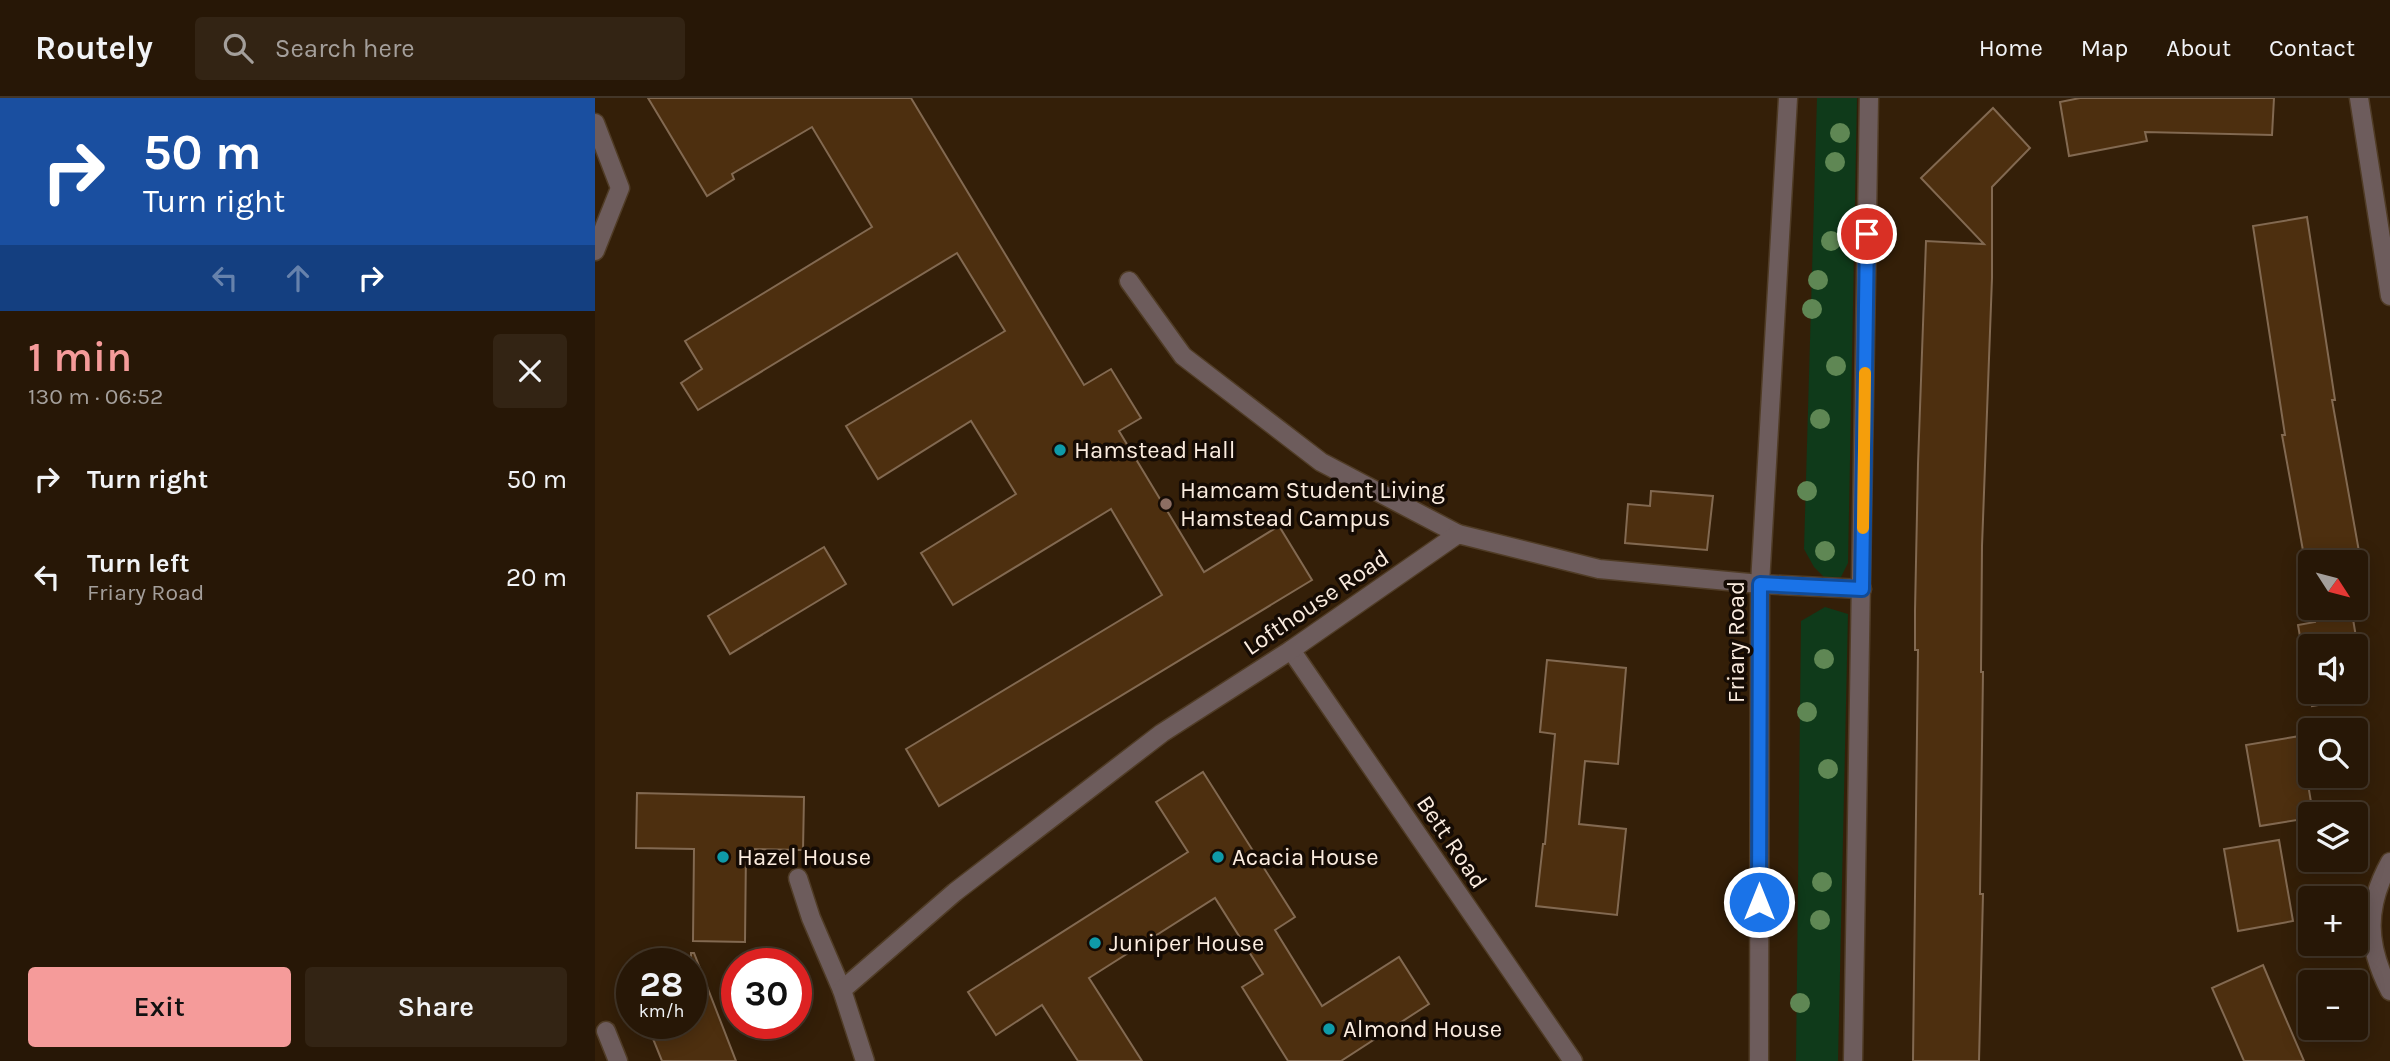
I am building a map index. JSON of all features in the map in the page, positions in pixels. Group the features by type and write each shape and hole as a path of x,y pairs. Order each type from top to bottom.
{"street":[{"name":"Friary Road","path":"1759,1061 1760,584 1788,98"},
{"path":"1853,1061 1869,98"},
{"path":"2359,98 2390,296"},
{"path":"595,123 620,188 595,251"},
{"path":"1129,281 1183,356 1321,462 1458,534 1599,569 1760,584 1862,589"},
{"name":"Lofthouse Road","path":"842,990 955,892 1162,733 1291,650 1458,534"},
{"name":"Bett Road","path":"1291,650 1573,1061"},
{"path":"2390,862 2380,880 2372,909 2371,939 2378,968 2390,990"},
{"path":"798,878 811,918 842,990 865,1061"},
{"path":"606,1031 618,1061"}],"green space":[{"path":"1817,98 1857,98 1848,563 1841,577 1824,577 1814,567 1804,549"},
{"path":"1825,607 1848,614 1838,1061 1796,1061 1801,621"}],"building":[{"name":"Hamstead Hall","path":"648,98 911,98 1084,385 1111,369 1141,418 1119,431 1204,572 1279,526 1312,580 939,806 906,749 1162,595 1111,509 953,605 921,553 1016,494 971,421 878,479 846,426 1005,331 957,253 698,410 681,383 702,369 685,341 872,227 812,127 732,174 734,179 707,196"},
{"path":"2080,98 2274,98 2272,135 2145,132 2147,141 2069,156 2060,102"},
{"path":"1993,108 2030,148 1992,187 1992,278 1982,546 1980,894 1983,894 1979,1061 1913,1061 1918,650 1915,650 1915,611 1926,241 1984,244 1921,178"},
{"path":"2307,217 2335,400 2332,400 2359,550 2303,550 2282,435 2285,435 2253,226"},
{"path":"1651,491 1713,496 1707,550 1625,543 1628,504 1650,506"},
{"path":"824,547 846,584 730,654 708,616"},
{"path":"2315,620 2353,620 2356,634 2300,634 2298,625"},
{"path":"1547,660 1626,668 1618,764 1585,761 1579,824 1626,829 1617,915 1536,906 1545,844 1555,734 1540,732"},
{"path":"2298,736 2298,788 2309,788 2311,802 2298,802 2298,820 2260,826 2246,745"},
{"path":"1203,772 1295,917 1275,930 1322,1006 1399,957 1429,1004 1341,1061 1288,1061 1242,987 1263,974 1215,898 1089,978 1142,1061 1078,1061 1042,1005 996,1035 968,992 1188,852 1156,802"},
{"name":"Hazel House","path":"637,793 804,797 803,850 746,849 745,942 693,941 694,849 636,848"},
{"path":"2279,840 2293,921 2238,931 2224,849"},
{"path":"2263,965 2304,1061 2244,1061 2212,988"},
{"path":"707,986 721,1022 721,1039 727,1039 736,1061 662,1061 653,1039 707,1039"}],"slow traffic":[{"path":"1863,528 1865,373"}],"place":[{"name":"Hamstead Hall","path":"1060,450"},
{"name":"Hamcam Student Living Hamstead Campus","path":"1166,504"},
{"name":"Hazel House","path":"723,857"},
{"name":"Acacia House","path":"1218,857"},
{"name":"Juniper House","path":"1095,943"},
{"name":"Almond House","path":"1329,1029"}],"route":[{"path":"1759,902 1760,584 1862,589 1867,234"}]}
